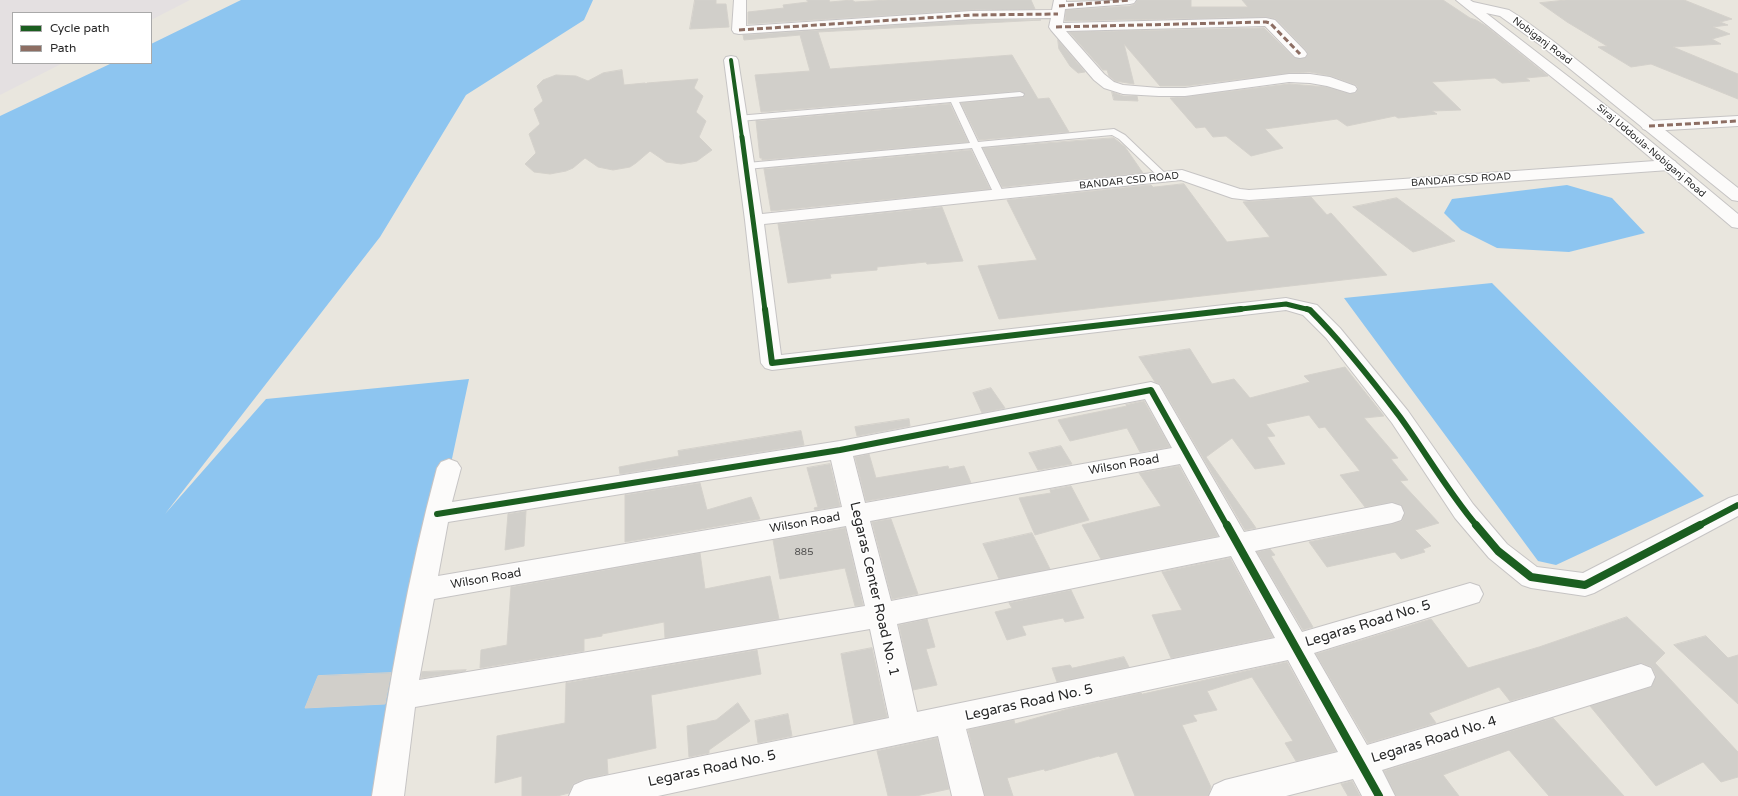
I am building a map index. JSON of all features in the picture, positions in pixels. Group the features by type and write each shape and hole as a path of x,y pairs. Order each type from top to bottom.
{"street":[{"path":"740,0 738,30 972,15 1058,12 1266,22 1270,23 1300,54"},
{"path":"1058,12 1130,0"},
{"name":"Nobiganj Road","path":"1465,3 1504,13 1548,44 1589,79"},
{"name":"Nobiganj Road","path":"1465,3 1563,80"},
{"path":"1058,12 1105,82 1114,87 1128,90 1185,92 1280,78 1304,78 1327,80 1350,88"},
{"path":"731,60 747,166 772,363 1286,304 1310,310 1333,333 1400,417 1464,511 1498,551 1531,577 1585,585 1738,505"},
{"path":"1563,80 1589,79"},
{"name":"Siraj Uddoula-Nobiganj Road","path":"1589,79 1738,196"},
{"name":"Siraj Uddoula-Nobiganj Road","path":"1563,80 1625,128 1738,224"},
{"path":"1649,126 1738,121"},
{"name":"BANDAR CSD ROAD","path":"754,220 1182,175 1238,194 1249,195 1669,165"},
{"path":"437,514 840,450 1151,390 1379,796"},
{"name":"Legaras Center Road No. 1","path":"840,450 881,615 906,729"},
{"name":"Wilson Road","path":"423,590 857,514 1187,454"},
{"path":"388,796 402,696 437,514 449,468"},
{"path":"402,696 881,615 1392,513"},
{"name":"Legaras Road No. 5","path":"585,796 1296,646 1470,594"},
{"name":"Legaras Road No. 4","path":"1225,796 1360,762 1641,677"},
{"path":"949,720 968,796"}],"lane":[{"path":"740,118 1020,94"},
{"path":"954,100 999,194"},
{"path":"747,166 976,146 1114,132 1122,137 1164,177"}],"shaded area":[{"path":"0,0 190,0 152,19 152,12 12,12 12,64 61,64 0,95"}],"water":[{"path":"241,0 593,0 584,20 466,95 380,237 165,514 266,399 469,379 380,796 0,796 0,116 110,64 152,64 152,44"},
{"path":"1567,185 1612,198 1645,233 1569,252 1497,248 1461,230 1444,213 1452,199"},
{"path":"1492,283 1704,496 1556,565 1538,561 1344,298"}],"building":[{"path":"695,0 716,0 716,4 726,4 729,27 690,29"},
{"path":"807,0 829,0 830,2 852,0 855,2 888,0 1031,0 1035,9 972,10 748,24 748,12 784,8 783,5 808,2"},
{"path":"1137,0 1191,0 1191,7 1248,7 1242,0 1443,0 1470,18 1486,26 1548,76 1526,78 1530,81 1502,83 1495,78 1432,82 1461,110 1432,111 1437,114 1398,118 1395,116 1347,126 1337,119 1265,129 1283,148 1251,156 1226,136 1213,137 1205,127 1196,128 1170,98 1289,84 1327,87 1350,94 1356,93 1358,88 1356,85 1331,76 1310,72 1289,73 1185,86 1160,86 1124,44 1134,84 1115,81 1109,76 1107,70 1103,70 1069,32 1264,28 1294,58 1305,58 1308,55 1306,50 1276,19 1266,17 1065,21 1066,10 1130,6 1135,4"},
{"path":"1566,0 1684,0 1732,19 1720,22 1728,25 1713,27 1730,34 1712,39 1721,44 1673,47 1738,74 1738,99 1651,64 1631,67 1598,47 1607,46 1567,22 1540,3"},
{"path":"972,20 1041,20 818,32 830,69 1012,55 1038,99 1049,98 1069,132 979,140 961,103 1023,97 1025,94 1020,91 761,112 755,75 810,71 800,35 744,40 743,35"},
{"path":"1058,40 1085,72 1078,73 1070,66 1059,49"},
{"path":"622,70 624,85 698,79 694,88 703,96 696,112 706,121 699,137 712,150 697,161 681,164 666,162 650,151 630,167 613,170 598,167 585,158 573,168 550,174 534,172 525,164 536,153 529,134 540,124 534,109 543,101 537,86 543,80 556,75 576,76 588,81 603,73"},
{"path":"1112,92 1123,96 1137,96 1138,101 1114,100"},
{"path":"950,104 968,142 762,160 762,158 760,158 756,121"},
{"path":"1114,138 1125,147 1143,173 1002,187 983,148"},
{"path":"971,150 990,189 771,211 764,169"},
{"path":"1184,184 1227,242 1270,237 1243,202 1311,197 1327,215 1331,213 1387,275 999,319 978,266 1037,260 1007,200 1151,185 1153,187"},
{"path":"1397,198 1455,241 1413,252 1353,207"},
{"path":"942,207 963,261 927,264 926,262 877,267 877,270 830,274 831,278 788,283 778,224"},
{"path":"1190,349 1212,384 1234,379 1250,398 1310,382 1304,376 1345,367 1384,416 1364,418 1398,458 1391,459 1408,480 1400,481 1439,523 1415,530 1431,546 1423,549 1425,552 1401,559 1395,552 1327,567 1309,542 1402,521 1405,512 1401,505 1392,502 1365,507 1340,475 1360,471 1325,427 1319,428 1309,415 1266,424 1275,436 1267,437 1285,464 1255,469 1232,438 1206,457 1256,528 1245,530 1160,384 1155,382 1139,357"},
{"path":"991,388 1005,408 982,413 973,393"},
{"path":"1144,401 1170,447 1140,452 1127,428 1070,441 1058,420 1127,406 1126,405"},
{"path":"909,419 910,426 857,436 855,427"},
{"path":"801,431 804,445 620,474 619,467 679,456 678,451"},
{"path":"1061,446 1072,464 1038,470 1029,453"},
{"path":"869,454 876,478 948,466 949,469 964,466 971,483 866,501 855,457"},
{"path":"830,464 840,506 815,510 814,508 818,507 807,468"},
{"path":"1179,466 1218,536 1101,559 1082,525 1161,506 1139,473"},
{"path":"700,483 707,510 751,497 760,519 625,542 625,495"},
{"path":"1071,486 1089,520 1035,535 1019,498 1051,493 1050,490"},
{"path":"526,511 524,546 505,550 508,514"},
{"path":"891,519 918,594 892,599 872,522"},
{"path":"845,528 863,605 855,606 845,568 780,579 773,540"},
{"path":"1032,533 1050,569 999,579 983,544"},
{"path":"1270,549 1275,555 1271,556 1313,627 1303,630 1257,552"},
{"path":"700,553 705,589 770,576 779,619 665,638 664,622 584,639 584,651 480,668 481,650 507,645 511,587"},
{"path":"1230,558 1273,637 1171,658 1152,615 1182,610 1162,572"},
{"path":"1071,590 1084,618 1065,622 1063,618 1022,626 1026,635 1007,640 995,612 1012,608 1009,603"},
{"path":"1627,617 1665,653 1655,663 1738,752 1738,777 1721,782 1703,762 1656,786 1590,706 1651,687 1656,676 1652,667 1642,663 1510,701 1499,687 1429,713 1436,723 1368,743 1316,654 1431,619 1468,668 1539,647"},
{"path":"927,619 935,647 926,649 937,685 913,690 899,625"},
{"path":"1706,636 1728,658 1738,655 1738,704 1674,645"},
{"path":"872,648 887,717 854,724 841,654"},
{"path":"757,650 761,674 651,695 656,748 607,759 608,774 584,779 573,784 569,793 557,796 522,796 522,776 495,783 497,736 565,723 566,683"},
{"path":"1124,657 1129,667 1057,682 1052,668 1070,665 1072,668"},
{"path":"1287,662 1336,751 1296,761 1285,743 1293,741 1252,677 1207,691 1217,710 1193,715 1197,721 1182,725 1211,787 1208,796 1135,796 1117,752 1045,771 1044,769 1007,778 1013,796 985,796 968,730 1014,720 1015,724 1068,709"},
{"path":"466,670 465,671 421,678 422,672"},
{"path":"391,673 385,704 305,708 318,676"},
{"path":"738,703 750,721 709,750 709,753 689,757 687,726 716,720"},
{"path":"788,714 792,736 758,743 755,721"},
{"path":"1553,718 1624,796 1549,796 1509,750 1443,775 1459,796 1396,796 1384,771"},
{"path":"937,738 949,789 916,796 888,796 877,751"},
{"path":"1352,781 1360,796 1348,796 1341,784"}],"marked path":[{"path":"1059,6 1130,0"},
{"path":"739,30 972,15 1058,14"},
{"path":"1056,27 1266,22 1270,23 1300,54"},
{"path":"1649,126 1738,121"}],"cycle path":[{"path":"731,60 754,220 772,363 1286,304 1310,310 1333,333 1400,417 1464,511 1498,551 1531,577 1585,585 1738,505"},
{"path":"437,514 840,450 1151,390 1379,796"}]}
